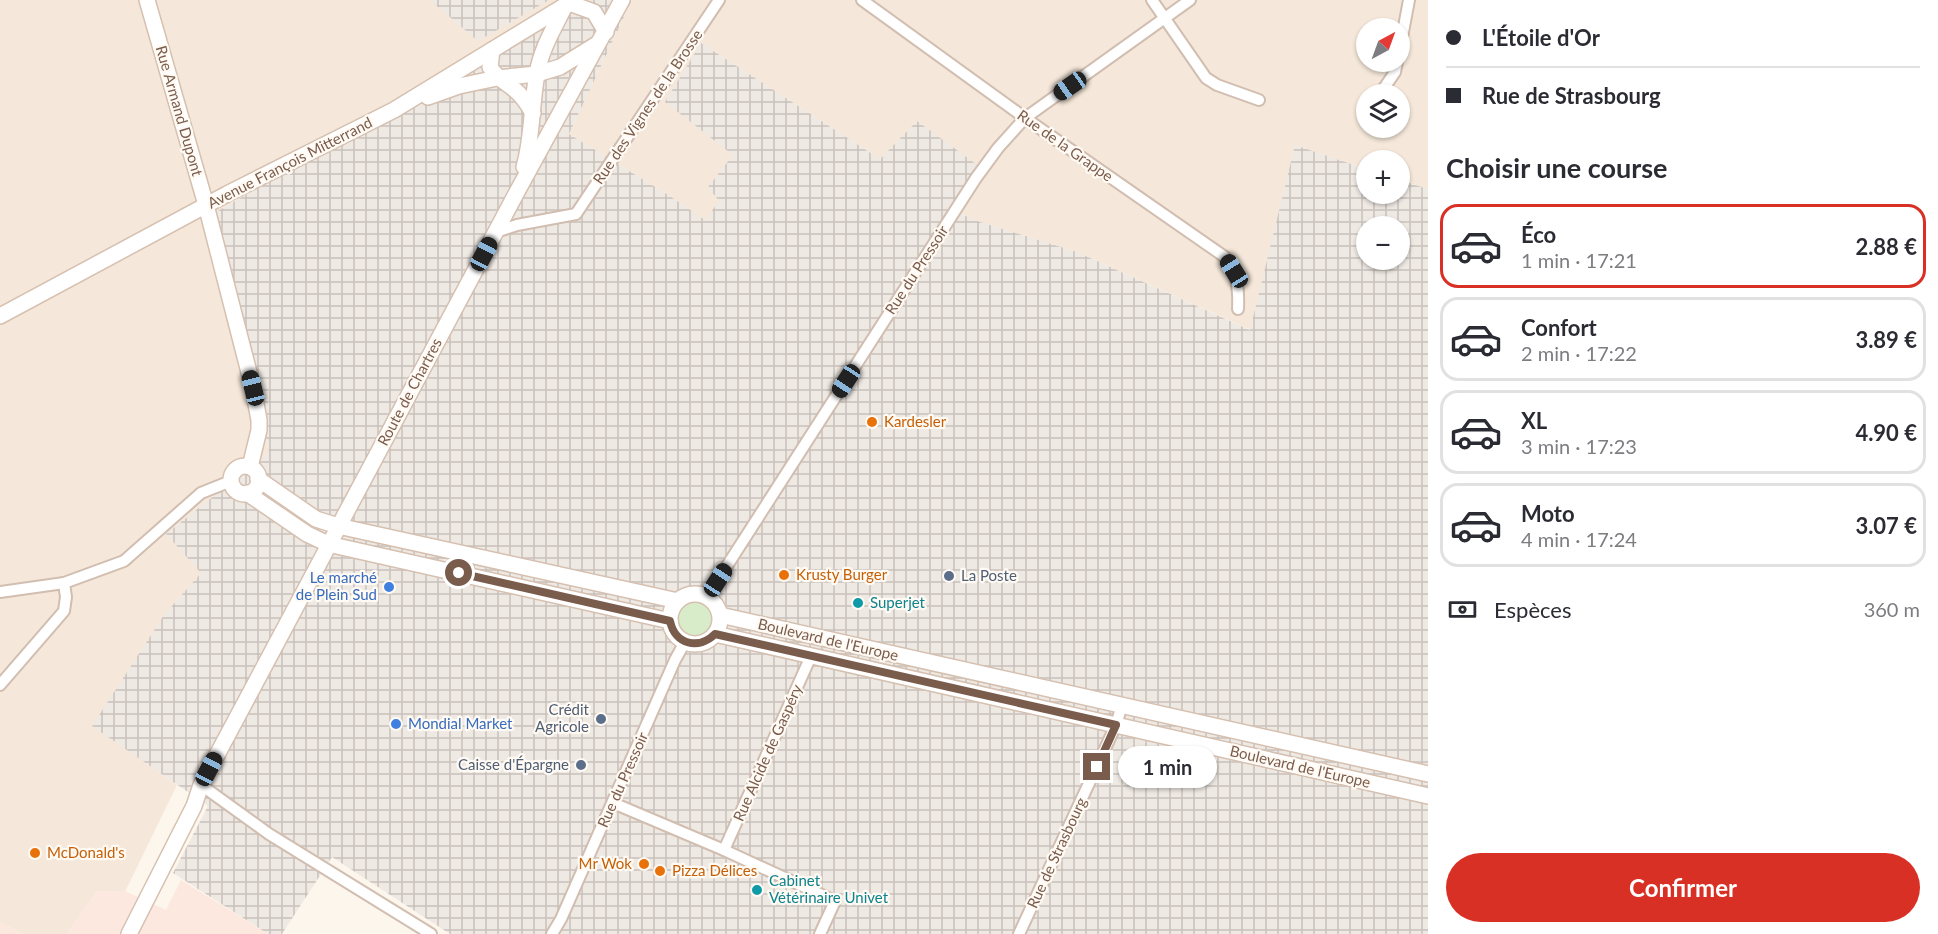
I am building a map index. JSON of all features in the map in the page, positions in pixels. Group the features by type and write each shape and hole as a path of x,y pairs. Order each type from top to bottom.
{"street":[{"name":"Rue Armand Dupont","path":"147,0 206,205 253,388 259,420 254,473"},
{"name":"Route de Chartres","path":"119,934 137,907 194,806 201,785 328,544 622,0"},
{"name":"Rue des Vignes de la Brosse","path":"496,232 517,225 576,214 719,0"},
{"name":"Rue de la Grappe","path":"862,0 1025,118 1226,257 1234,271 1239,288 1238,309"},
{"path":"1152,0 1206,78 1217,85 1259,100"},
{"name":"Rue du Pressoir","path":"707,597 976,178 998,148 1025,118 1190,0"},
{"path":"1406,18 1409,0"},
{"name":"Avenue François Mitterrand","path":"0,316 206,205 394,110 570,3"},
{"path":"394,110 459,86 497,78 537,74 560,67 603,37 594,12 570,3 544,48 537,74 530,145 518,189"},
{"path":"492,50 490,67 497,78 514,89 525,100 533,114"},
{"path":"670,621 328,544 307,534 247,493 234,489 231,481 232,473 238,467 254,473 316,519 338,526 678,601 692,595 707,597 713,602 720,615 715,634"},
{"path":"247,493 256,487 254,473"},
{"path":"0,592 64,583 124,561 201,493 231,481"},
{"path":"438,569 443,549"},
{"path":"0,686 64,611 66,597 64,583"},
{"path":"678,601 670,621 675,634 685,642"},
{"name":"Boulevard de l'Europe","path":"720,615 1428,774"},
{"name":"Boulevard de l'Europe","path":"685,642 702,643 715,634 1428,796"},
{"name":"Rue du Pressoir","path":"552,934 561,919 685,642"},
{"name":"Rue Alcide de Gaspéry","path":"724,850 811,656"},
{"name":"Rue de Strasbourg","path":"1018,934 1116,725 1122,705"},
{"path":"201,785 269,834 431,934"},
{"path":"613,803 724,850 835,901 820,934"},
{"name":"Route de Chartres","path":"129,934 137,907"},
{"name":"Rue du Pressoir","path":"560,934 561,919"}],"shaded area":[{"path":"0,0 585,0 216,212 269,452 166,534 202,573 164,615 93,726 177,785 125,892 97,891 67,934 23,934 0,922"},
{"path":"430,0 549,0 478,41"},
{"path":"585,0 632,0 569,134 705,220 719,201 708,187 733,155 665,102 701,43 880,159 917,121 987,172 960,213 974,220 1077,252 1250,330 1295,145 1356,166 1356,204 1410,204 1410,183 1428,189 1428,934 450,934 332,857 282,934 268,934 173,873 208,806 92,726 164,615 201,573 166,534 269,452 216,212"},
{"path":"632,0 1428,0 1428,189 1410,183 1410,150 1356,150 1356,166 1295,145 1251,330 1077,252 974,220 960,213 917,122 880,159 701,43 733,155 709,187 720,201 705,220 569,134"},
{"path":"181,880 268,934 67,934 97,891 125,891 166,910"},
{"path":"0,922 23,934 0,934"}],"green space":[{"path":"695,599 709,605 715,619 709,633 695,639 681,633 675,619 681,605"}],"place":[{"name":"Kardesler","path":"872,422"},
{"name":"Krusty Burger","path":"784,575"},
{"name":"La Poste","path":"949,576"},
{"name":"Le marché de Plein Sud","path":"389,587"},
{"name":"Superjet","path":"858,603"},
{"name":"Crédit Agricole","path":"601,719"},
{"name":"Mondial Market","path":"396,724"},
{"name":"Caisse d'Épargne","path":"581,765"},
{"name":"McDonald's","path":"35,853"},
{"name":"Mr Wok","path":"644,864"},
{"name":"Pizza Délices","path":"660,871"},
{"name":"Cabinet Vétérinaire Univet","path":"757,890"}],"route":[{"path":"459,573 670,621 675,634 685,642 693,644 709,640 715,634 1116,725 1097,767"}]}
